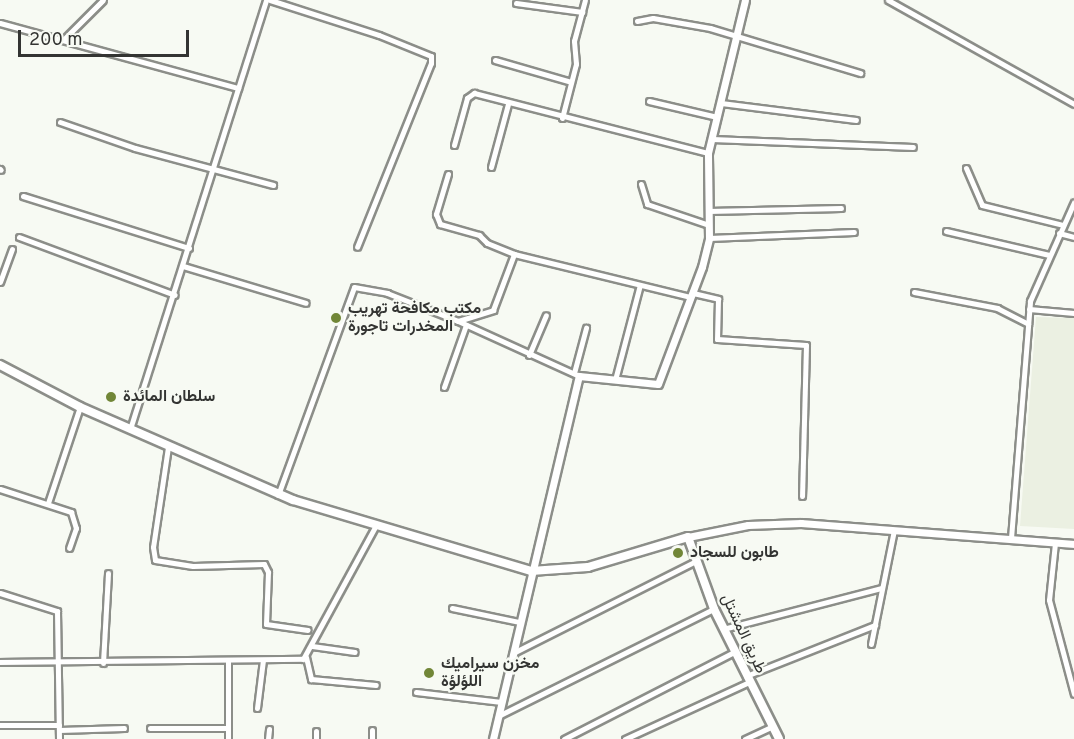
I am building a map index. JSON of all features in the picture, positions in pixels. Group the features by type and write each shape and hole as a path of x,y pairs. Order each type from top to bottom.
{"main road":[{"path":"0,365 80,407 278,495 531,571 588,567 688,537"},
{"name":"طريق المشتل","path":"688,537 723,629 779,739"}],"street":[{"path":"64,39 103,0"},
{"path":"130,429 175,295 238,88 268,0 389,38 431,56 432,63 357,247"},
{"path":"562,118 577,58 574,41 585,0"},
{"path":"278,495 350,291 364,286 458,321 529,355 577,374 652,385 661,381 692,295 709,237 708,153 745,0"},
{"path":"888,0 1074,104"},
{"path":"516,3 582,12"},
{"path":"637,21 670,20 738,36 860,73"},
{"path":"0,22 238,88"},
{"path":"495,60 572,82"},
{"path":"454,145 469,95 708,153"},
{"path":"649,101 717,117"},
{"path":"721,102 856,120"},
{"path":"491,167 508,104"},
{"path":"60,122 213,171 273,185"},
{"path":"712,139 913,147"},
{"path":"966,168 982,205 1063,225"},
{"path":"448,174 436,214 440,224 479,235 487,243 514,254 640,285 718,299 717,339 806,345 802,496"},
{"path":"641,184 647,204 709,225"},
{"path":"23,196 189,248"},
{"path":"1011,538 1029,309 1034,285 1074,202"},
{"path":"708,211 841,208"},
{"path":"946,231 1049,255"},
{"path":"709,237 854,232"},
{"path":"1059,233 1074,237"},
{"path":"19,237 175,295"},
{"path":"0,282 12,249"},
{"path":"458,321 486,314 498,304 514,254"},
{"path":"183,266 306,303"},
{"path":"615,380 640,285"},
{"path":"914,292 997,308 1028,324"},
{"path":"1029,309 1074,313"},
{"path":"529,355 546,315"},
{"path":"444,387 466,325"},
{"path":"493,739 586,328"},
{"path":"48,502 80,407"},
{"path":"168,447 154,557 163,563 193,566 264,564 268,572 266,624 308,630"},
{"path":"0,489 48,502 73,515 76,528 69,548"},
{"path":"688,537 748,525 801,523 1074,544"},
{"path":"375,526 306,657 311,679 376,685"},
{"path":"871,644 894,530"},
{"path":"1054,543 1049,600 1074,694"},
{"path":"512,654 696,561"},
{"path":"103,663 108,573"},
{"path":"723,629 882,588"},
{"path":"0,593 57,611 59,739"},
{"path":"452,608 519,622"},
{"path":"498,716 714,609"},
{"path":"625,739 747,678 875,625"},
{"path":"312,646 356,652"},
{"path":"564,739 734,652"},
{"path":"0,662 59,664 306,657"},
{"path":"257,708 263,660"},
{"path":"228,661 228,739"},
{"path":"416,692 501,702"},
{"path":"0,725 124,728"},
{"path":"745,739 773,726"},
{"path":"150,728 228,728"},
{"path":"268,739 269,729"},
{"path":"372,730 372,739"},
{"path":"316,731 316,739"}],"shaded area":[{"path":"1036,317 1074,318 1074,529 1020,526"}],"place":[{"name":"مكتب مكافحة تهريب المخدرات تاجورة","path":"336,318"},
{"name":"سلطان المائدة","path":"111,397"},
{"name":"طابون للسجاد","path":"678,553"},
{"name":"مخزن سيراميك اللؤلؤة","path":"429,673"}]}
